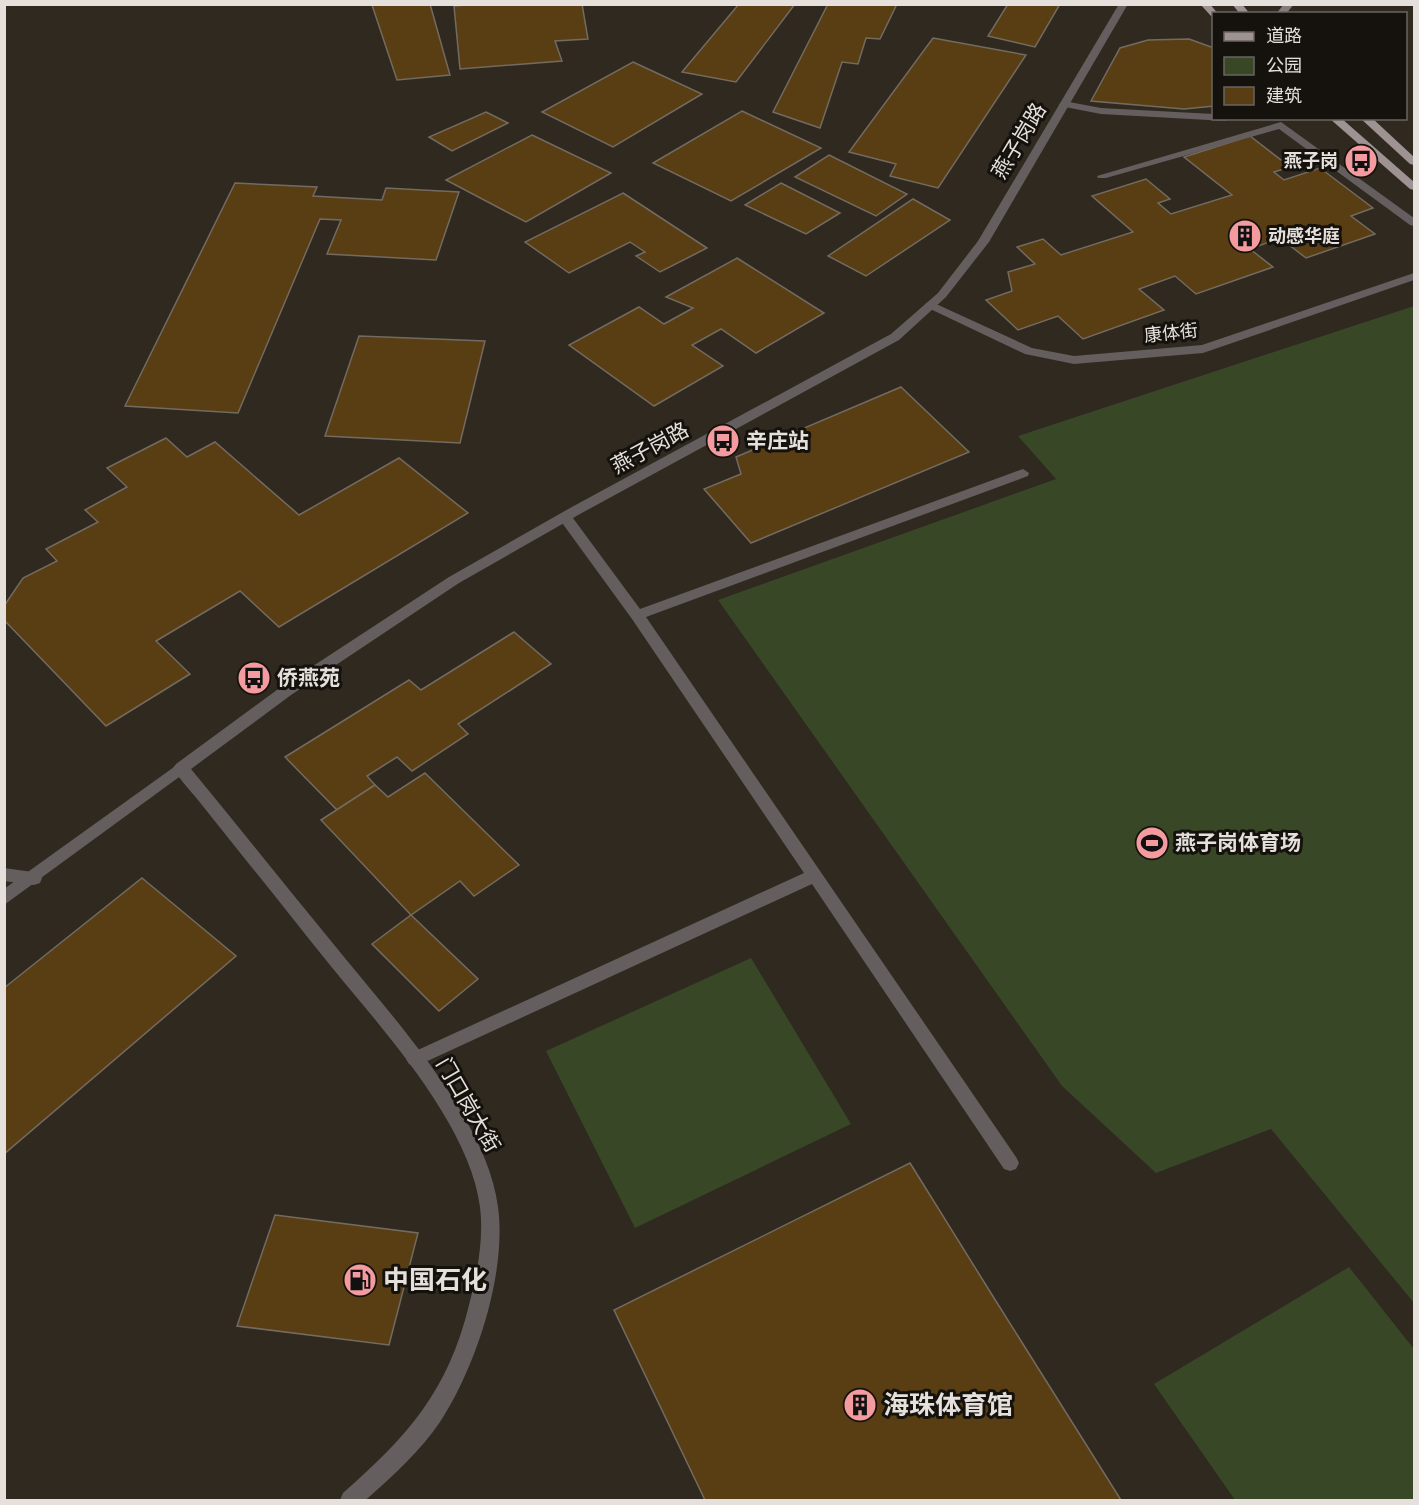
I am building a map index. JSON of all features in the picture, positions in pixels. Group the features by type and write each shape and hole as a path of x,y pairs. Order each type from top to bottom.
{"main road":[{"path":"1336,120 1414,187"},
{"path":"1367,120 1414,162"}],"street":[{"name":"燕子岗路","path":"4,898 286,691 454,580 895,337 930,306 964,268 983,242 1124,4"},
{"path":"1064,104 1101,111 1212,117"},
{"path":"1102,176 1281,125 1414,223"},
{"name":"康体街","path":"930,306 1029,351 1074,360 1203,349 1414,276"},
{"path":"637,615 1023,473"},
{"path":"565,517 637,615 1010,1163"},
{"name":"门口岗大街","path":"182,768 415,1059 452,1115 477,1159 489,1205 489,1248 479,1300 460,1365 432,1416 389,1466 350,1500"},
{"path":"4,874 34,878"},
{"path":"415,1059 814,876"}],"green space":[{"name":"燕子岗体育场","path":"1414,306 1414,1303 1271,1129 1156,1173 1062,1086 718,600 1056,479 1018,436"},
{"path":"751,958 851,1124 635,1228 546,1051"},
{"path":"1349,1267 1414,1349 1414,1500 1235,1500 1154,1384"}],"building":[{"path":"430,4 450,75 397,80 372,5"},
{"path":"582,4 588,39 555,41 562,61 460,69 454,6"},
{"path":"739,4 795,4 736,82 682,72"},
{"path":"828,4 897,4 880,39 866,38 858,64 842,62 820,128 773,112"},
{"path":"1008,4 1060,4 1035,47 988,36"},
{"path":"933,38 1026,55 938,188 890,176 896,164 849,152"},
{"path":"1189,39 1212,47 1212,106 1184,109 1091,101 1120,48 1148,40"},
{"path":"633,62 702,94 613,147 542,112"},
{"path":"742,111 821,148 731,201 653,163"},
{"path":"486,112 508,123 452,151 429,137"},
{"path":"532,135 611,173 526,222 446,180"},
{"name":"动感华庭","path":"1250,136 1290,167 1274,172 1284,180 1320,168 1373,208 1351,216 1375,234 1306,258 1280,238 1250,249 1273,267 1196,294 1175,276 1139,289 1164,310 1083,339 1058,316 1018,330 986,300 1012,291 1008,272 1035,264 1017,247 1043,239 1061,255 1133,232 1092,196 1146,179 1170,199 1158,203 1171,214 1232,195 1184,157"},
{"path":"829,155 907,194 876,216 795,177"},
{"path":"235,183 317,187 313,196 382,200 386,188 459,192 436,260 327,254 341,220 320,219 238,413 125,406"},
{"path":"781,183 840,213 806,234 745,205"},
{"path":"623,193 707,248 660,272 636,256 645,252 630,242 569,273 525,242"},
{"path":"913,199 950,220 866,276 828,256"},
{"path":"737,258 824,313 756,353 721,329 692,345 723,366 654,406 569,345 639,307 664,324 693,308 666,297"},
{"path":"359,336 485,341 460,443 325,436"},
{"path":"901,387 969,452 751,543 704,489 741,474 736,457"},
{"path":"166,438 187,457 215,442 299,515 399,458 468,513 279,627 240,591 156,641 190,674 106,726 4,620 4,606 23,578 57,561 46,549 98,522 85,510 127,487 107,468"},
{"path":"514,632 551,664 458,724 468,734 412,771 397,757 367,776 375,785 337,810 285,757 409,680 421,690"},
{"path":"425,773 519,865 474,896 460,881 411,915 321,820 375,785 388,797"},
{"path":"142,878 236,956 4,1154 4,988"},
{"path":"411,915 478,979 439,1011 372,944"},
{"name":"海珠体育馆","path":"910,1163 1121,1500 705,1500 614,1310"},
{"path":"275,1215 418,1233 389,1345 237,1326"}],"place":[{"name":"燕子岗","path":"1361,161"},
{"name":"动感华庭","path":"1245,236"},
{"name":"辛庄站","path":"723,441"},
{"name":"侨燕苑","path":"254,678"},
{"name":"燕子岗体育场","path":"1152,843"},
{"name":"中国石化","path":"360,1280"},
{"name":"海珠体育馆","path":"860,1405"}]}
